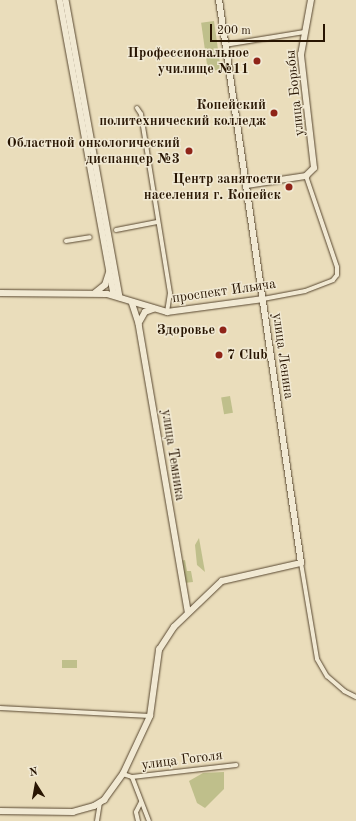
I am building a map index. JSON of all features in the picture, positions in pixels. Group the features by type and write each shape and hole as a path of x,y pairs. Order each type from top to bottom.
{"street":[{"path":"60,0 120,297"},
{"path":"66,0 114,296"},
{"name":"улица Ленина","path":"219,0 301,563 317,659 327,676 344,691 356,697"},
{"name":"улица Борьбы","path":"306,176 313,171 315,160 302,65 304,32 311,0"},
{"path":"225,45 304,32"},
{"path":"137,108 141,114 157,222 170,293 167,312"},
{"path":"247,185 306,176"},
{"name":"проспект Ильича","path":"0,293 95,294 114,296 153,310 167,312 263,299 305,290 333,280 337,275 337,268 306,176"},
{"path":"116,230 157,222"},
{"path":"66,241 90,237"},
{"path":"95,294 105,285 109,271"},
{"name":"улица Темника","path":"132,302 139,324 188,612"},
{"path":"139,324 145,312 153,310"},
{"path":"0,811 73,812 100,803 113,791 123,774 150,716 159,650 168,635 188,612 222,581 301,563"},
{"path":"0,708 150,716"},
{"name":"улица Гоголя","path":"132,777 236,765"},
{"path":"123,774 132,777 140,802 149,821"},
{"path":"138,821 136,812 140,802"},
{"path":"97,821 100,803"}],"green space":[{"path":"214,21 221,70 208,71 201,23"},
{"path":"230,396 233,413 224,414 221,398"},
{"path":"199,538 205,572 197,565 195,545"},
{"path":"185,560 187,571 191,571 193,582 184,583 180,561"},
{"path":"62,660 77,660 77,668 62,668"},
{"path":"224,772 224,789 205,808 197,803 189,781 203,773"}],"place":[{"name":"Профессиональное училище №11","path":"257,61"},
{"name":"Копейский политехнический колледж","path":"274,113"},
{"name":"Областной онкологический диспанцер №3","path":"189,151"},
{"name":"Центр занятости населения г. Копейск","path":"289,187"},
{"name":"Здоровье","path":"223,330"},
{"name":"7 Club","path":"219,355"}]}
